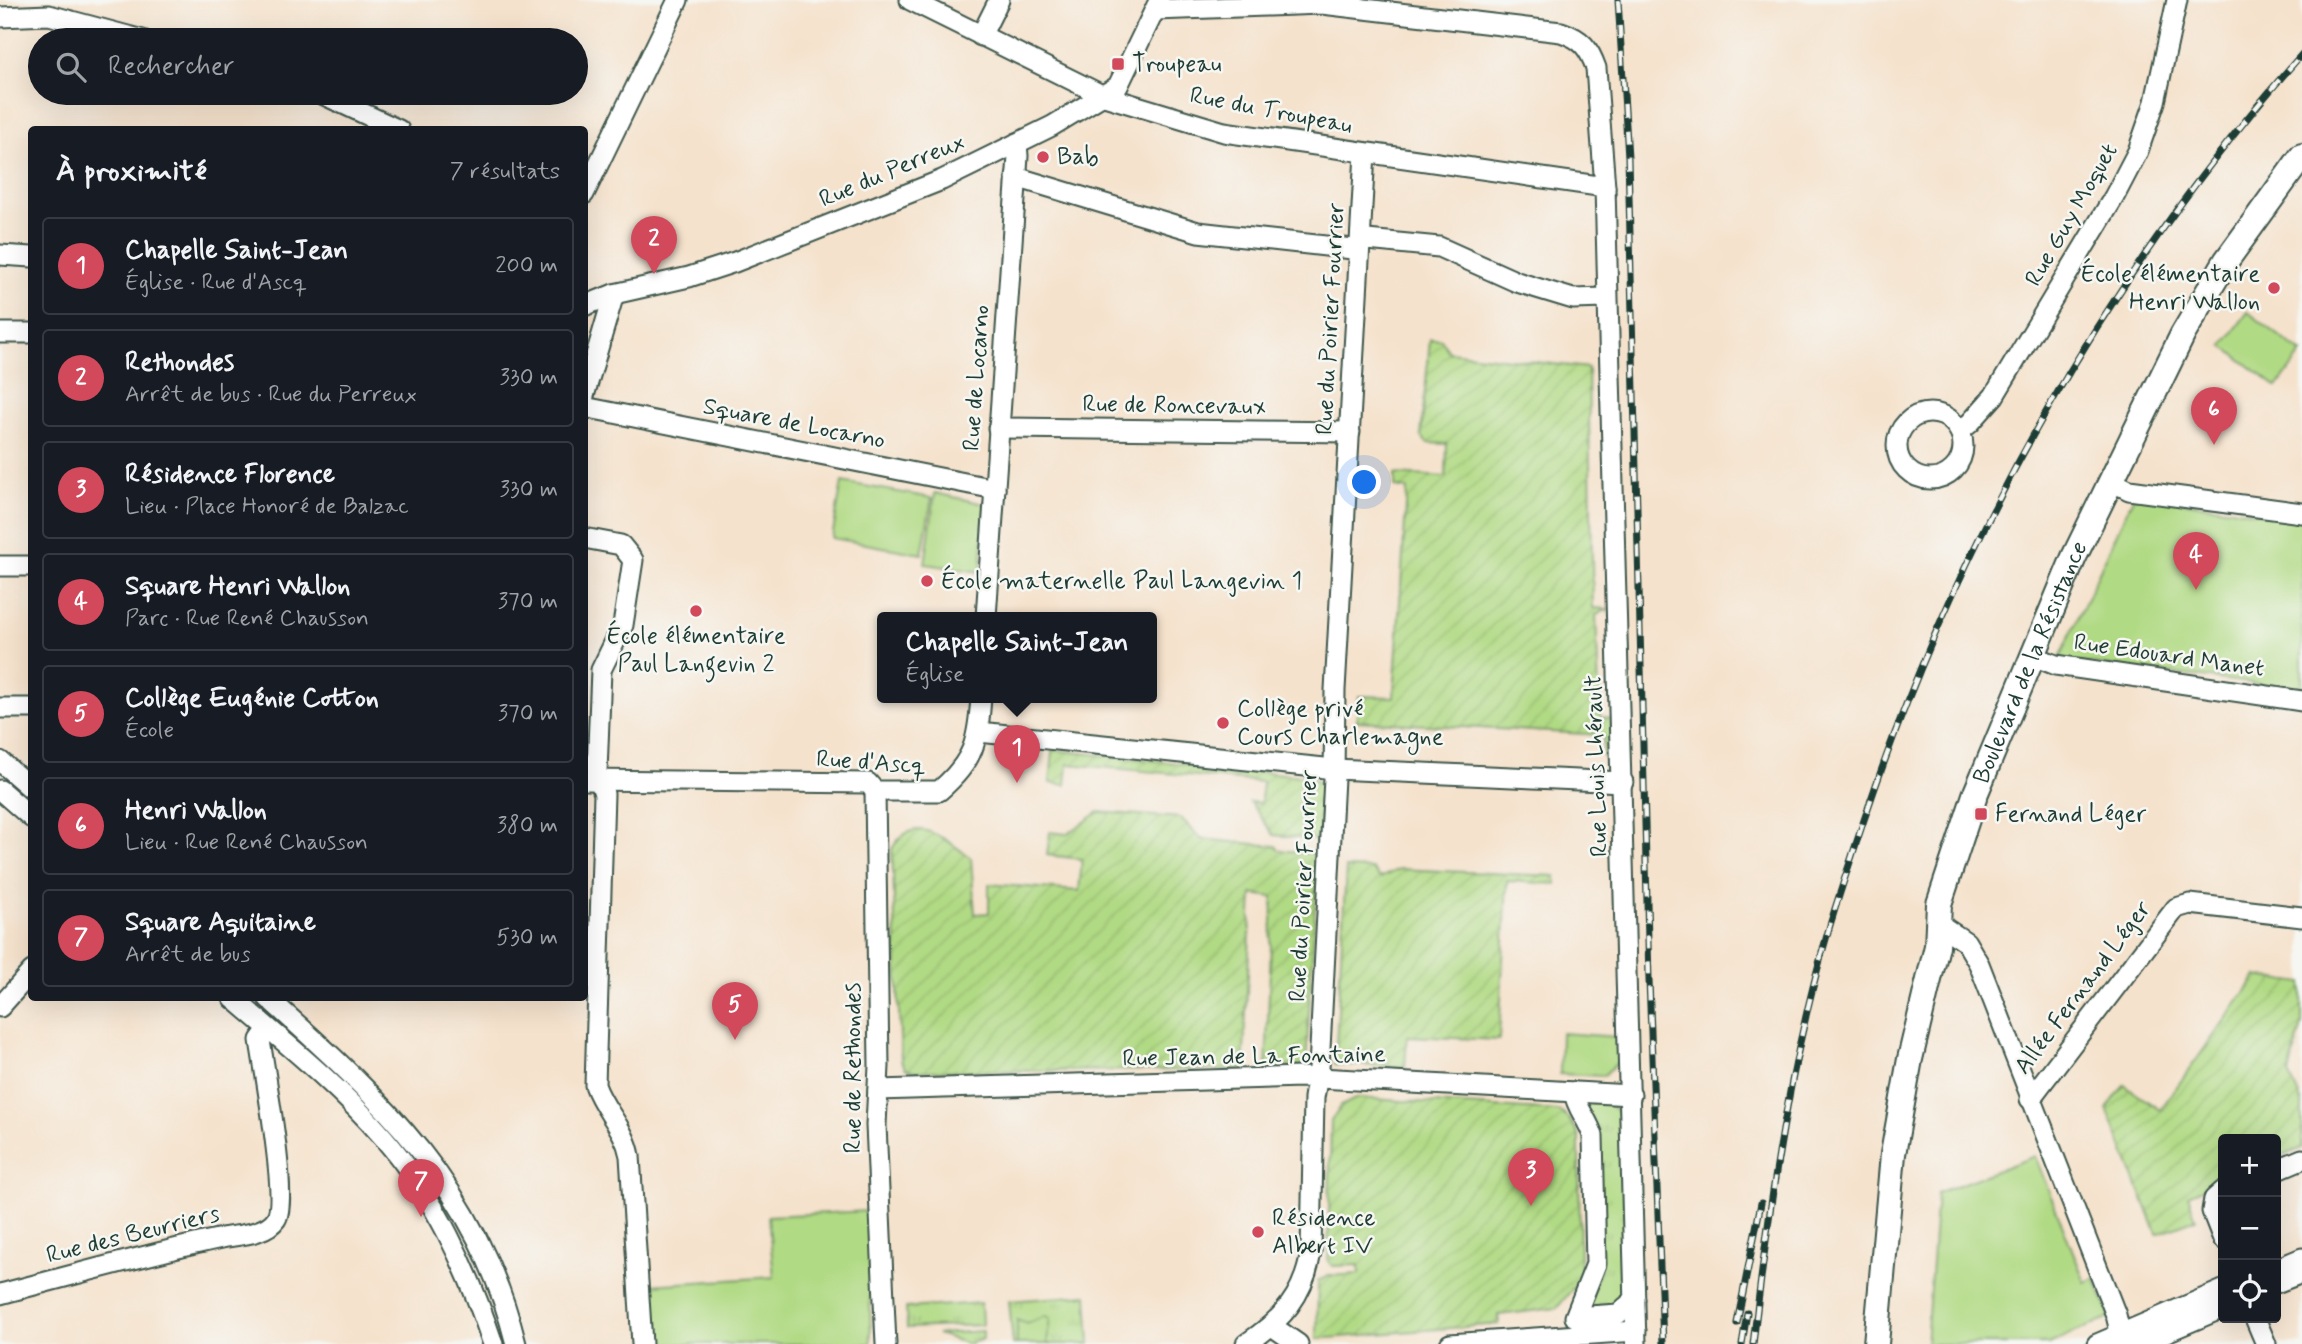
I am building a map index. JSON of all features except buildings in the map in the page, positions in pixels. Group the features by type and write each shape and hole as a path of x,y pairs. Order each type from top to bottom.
{"main road":[{"name":"Boulevard de la Résistance","path":"1876,1344 1893,1154 1939,924 1939,904 1975,795 2031,655 2182,334 2226,261 2302,156"}],"street":[{"path":"588,186 678,0"},
{"name":"Rue du Troupeau","path":"910,0 1104,96 1224,132 1605,187"},
{"path":"981,36 999,0"},
{"name":"Rue Guy Moquet","path":"1960,430 1970,423 1994,396 2115,197 2138,151 2155,102 2178,0"},
{"name":"Rue Louis Lhérault","path":"1157,5 1322,4 1407,12 1573,36 1583,41 1597,68 1605,187 1636,1334"},
{"name":"Rue du Perreux","path":"588,304 614,294 690,277 735,262 942,180 1017,142 1118,86 1157,5"},
{"path":"0,17 38,8 49,15 98,28"},
{"path":"346,105 390,126"},
{"name":"Rue de Locarno","path":"986,612 1017,142"},
{"name":"Rue du Poirier Fourrier","path":"1246,1344 1287,1312 1308,1272 1334,769 1335,690 1365,153"},
{"path":"1016,177 1198,232 1353,249 1360,247 1367,240 1439,247 1517,282 1573,299 1606,298"},
{"path":"0,255 28,257"},
{"path":"588,382 614,294"},
{"path":"0,333 28,333"},
{"name":"Square de Locarno","path":"588,408 995,489"},
{"name":"Rue de Roncevaux","path":"998,428 1350,432"},
{"path":"2111,481 2129,490 2302,513"},
{"path":"588,539 621,545 633,560 623,625 601,670 597,772 592,782 604,794 595,1085 600,1100 626,1136 628,1146 642,1344"},
{"path":"0,566 28,566"},
{"name":"Rue Edouard Manet","path":"2031,655 2056,665 2302,701"},
{"path":"981,703 979,732 1334,769 1623,782"},
{"path":"0,708 28,708"},
{"name":"Rue d'Ascq","path":"592,782 868,783 875,792 939,791 964,770 979,732"},
{"path":"0,761 28,786"},
{"path":"0,790 28,814"},
{"name":"Rue de Rethondes","path":"875,792 878,1090 876,1125 886,1344"},
{"name":"Allée Fernand Léger","path":"2030,1099 2176,908 2190,904 2302,917"},
{"name":"Allée Fernand Léger","path":"1939,924 1966,942 1979,964 2116,1315 2121,1339"},
{"path":"0,1007 28,976"},
{"path":"236,1001 366,1118 415,1179 459,1255 493,1344"},
{"path":"271,1001 377,1097 430,1161 461,1209 483,1251 516,1344"},
{"name":"Rue des Beurriers","path":"0,1294 170,1249 262,1229 276,1219 281,1204 260,1040 268,1029"},
{"name":"Rue Jean de La Fontaine","path":"878,1090 1317,1078 1631,1095"},
{"path":"1574,1092 1576,1104 1589,1122 1593,1136 1596,1264 1575,1317 1618,1314 1635,1299"},
{"path":"2281,1168 2302,1159"},
{"path":"2218,1195 2214,1199 2212,1211 2218,1226"},
{"path":"2281,1267 2302,1258"},
{"path":"2281,1281 2302,1273"},
{"path":"2097,1344 2121,1339 2218,1292"},
{"path":"2138,1344 2218,1310"},
{"path":"1618,1314 1636,1334"},
{"path":"2257,1323 2266,1344"},
{"path":"1272,1326 1298,1344"},
{"path":"1450,1344 1636,1334"}],"green space":[{"path":"2248,312 2302,353 2277,387 2223,346"},
{"path":"1430,339 1442,340 1449,352 1588,368 1593,608 1608,609 1596,615 1600,717 1611,719 1613,758 1603,757 1603,735 1357,721 1359,696 1394,697 1407,489 1395,487 1395,474 1446,477 1447,444 1427,443 1421,436"},
{"path":"842,482 932,498 922,554 832,538"},
{"path":"935,493 985,504 981,572 925,564"},
{"path":"2134,495 2302,519 2302,689 2059,660"},
{"path":"1053,750 1311,777 1322,785 1319,840 1274,835 1250,802 1261,803 1262,782 1068,764 1066,785 1050,783"},
{"path":"1099,812 1181,818 1201,839 1276,846 1279,850 1318,854 1306,1066 1266,1067 1273,897 1252,894 1243,1070 906,1069 901,1060 892,849 901,837 910,831 930,832 971,858 975,914 989,913 989,884 1079,891 1082,859 1047,855 1050,832 1067,834"},
{"path":"1346,868 1372,869 1380,878 1399,869 1556,876 1556,884 1507,881 1499,1040 1407,1036 1405,1067 1335,1064"},
{"path":"2257,976 2302,983 2302,1024 2289,1074 2302,1103 2302,1148 2281,1157 2281,1134 2218,1134 2218,1182 2188,1195 2196,1219 2157,1234 2107,1109 2124,1085 2160,1110"},
{"path":"1561,1033 1619,1037 1620,1060 1603,1076 1560,1074"},
{"path":"1357,1098 1558,1111 1569,1119 1579,1139 1580,1275 1557,1308 1499,1315 1499,1324 1317,1339 1318,1281 1328,1276 1359,1274 1359,1265 1332,1266 1328,1261 1331,1121 1341,1106"},
{"path":"1581,1100 1607,1102 1624,1118 1626,1304 1589,1307 1599,1269"},
{"path":"2035,1156 2085,1282 2095,1278 2110,1317 2049,1344 1926,1344 1937,1193"},
{"path":"868,1211 871,1344 654,1344 650,1285 774,1277 768,1216"},
{"path":"1087,1295 1090,1344 1013,1344 1009,1301"},
{"path":"981,1303 982,1325 907,1328 906,1308"},
{"path":"1045,1316 1050,1318 1047,1342 1050,1344 1017,1344 1017,1320 1027,1324"},
{"path":"983,1331 983,1339 968,1344 937,1334"}],"railway":[{"path":"1618,0 1628,157 1649,980 1663,1344"},
{"path":"1753,1344 1784,1122 1817,969 1864,820 1944,613 1992,513 2044,415 2102,320 2164,228 2230,139 2302,54"},
{"path":"1737,1323 1761,1203"},
{"path":"1742,1344 1747,1313"}],"place":[{"name":"Troupeau","path":"1118,64"},
{"name":"Bab","path":"1043,157"},
{"name":"Rethondes","path":"654,274"},
{"name":"École élémentaire Henri Wallon","path":"2274,288"},
{"name":"Henri Wallon","path":"2214,445"},
{"name":"École maternelle Paul Langevin 1","path":"927,581"},
{"name":"Square Henri Wallon","path":"2196,590"},
{"name":"École élémentaire Paul Langevin 2","path":"696,611"},
{"name":"Collège privé Cours Charlemagne","path":"1223,723"},
{"name":"Chapelle Saint-Jean","path":"1017,783"},
{"name":"Fernand Léger","path":"1981,814"},
{"name":"Collège Eugénie Cotton","path":"735,1040"},
{"name":"Résidence Florence","path":"1531,1206"},
{"name":"Square Aquitaine","path":"421,1217"},
{"name":"Résidence Albert IV","path":"1258,1232"}]}
